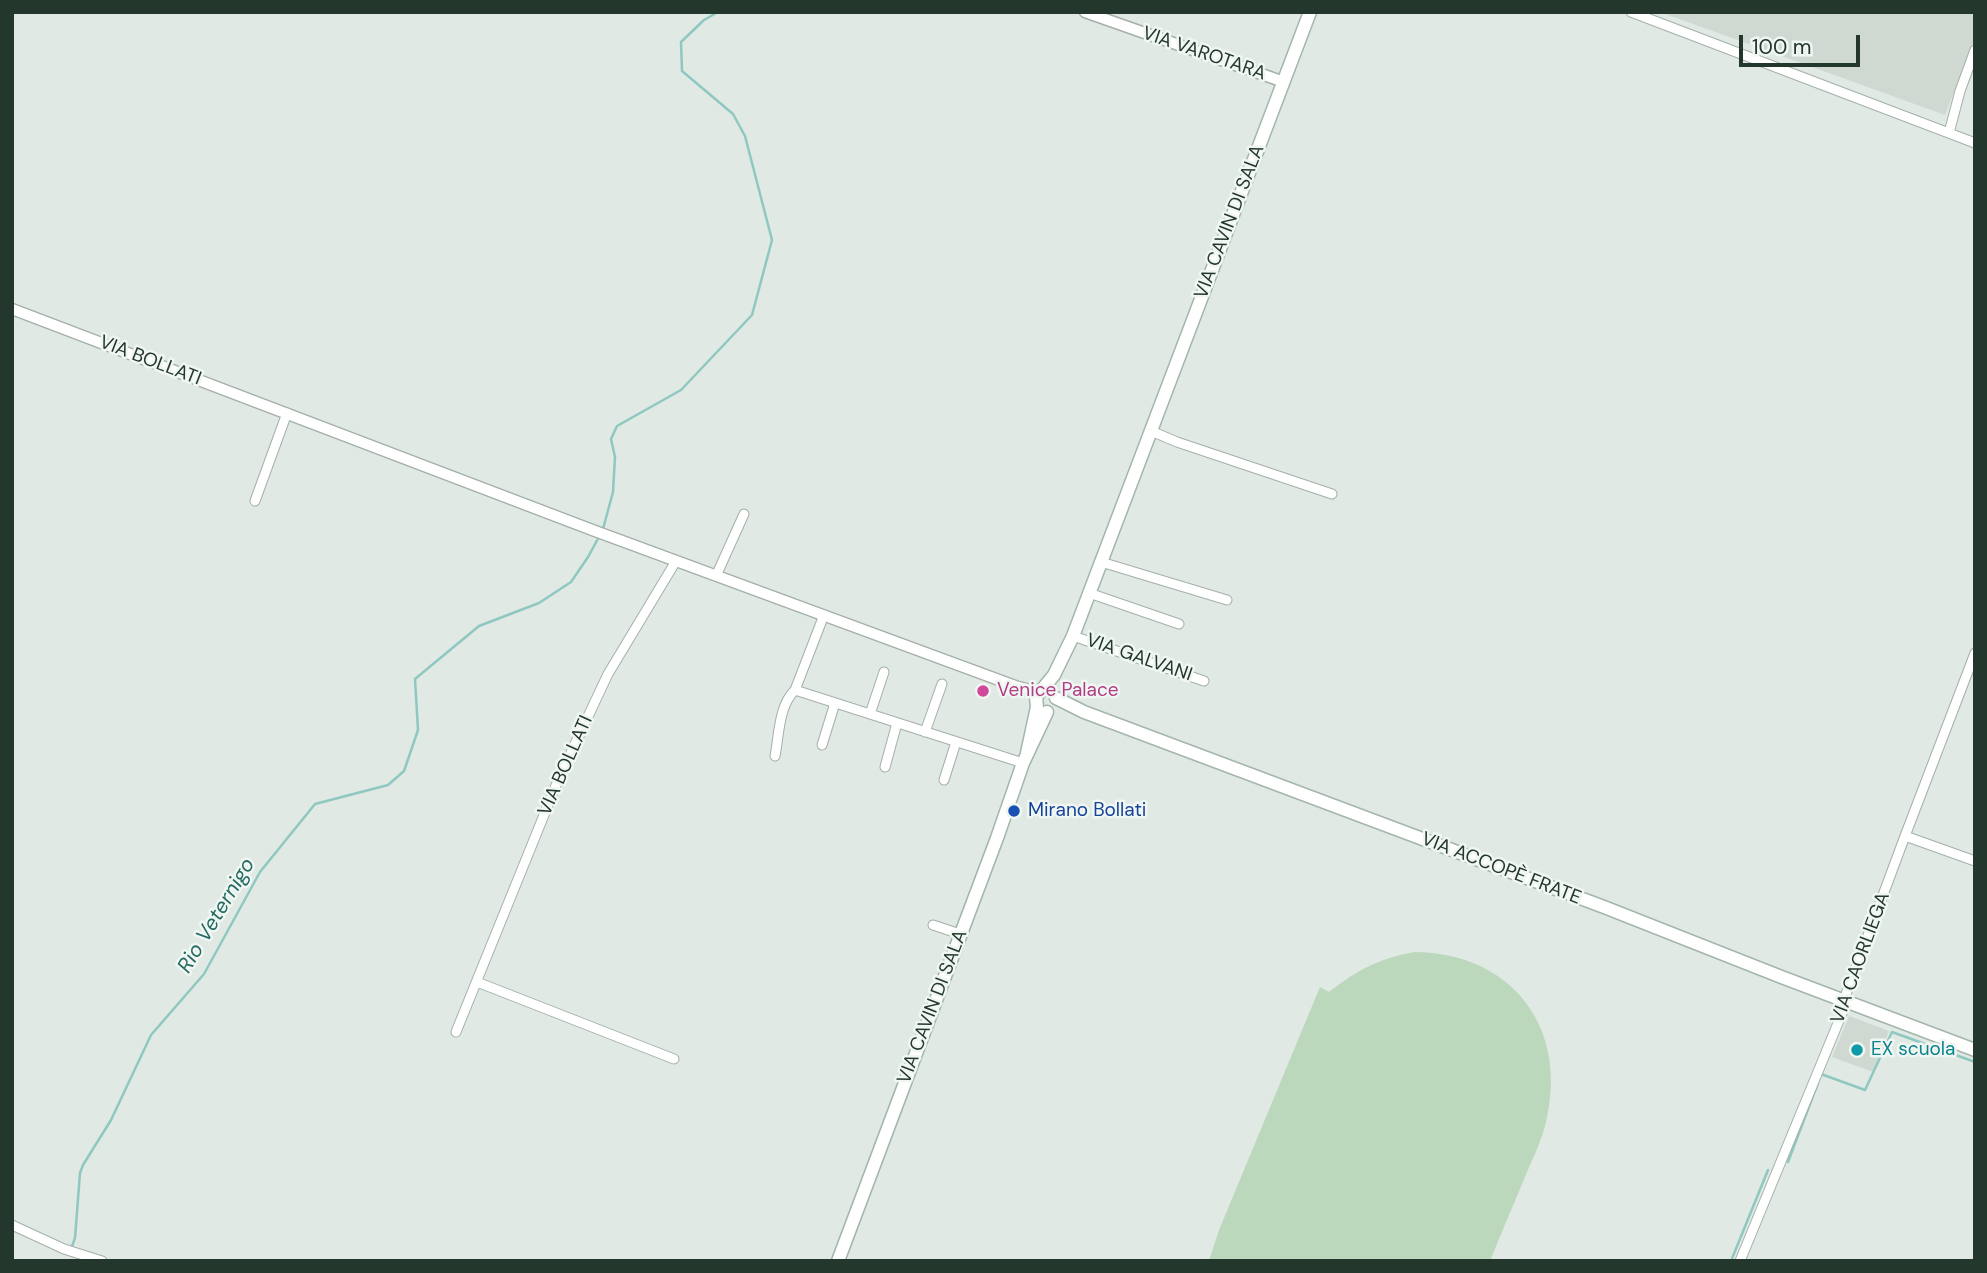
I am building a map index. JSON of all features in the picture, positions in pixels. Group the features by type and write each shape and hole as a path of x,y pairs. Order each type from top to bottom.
{"main road":[{"name":"VIA CAVIN DI SALA","path":"838,1261 1046,701 1310,12"},
{"name":"VIA ACCOPÈ FRATE","path":"1046,701 1084,712 1604,907 1975,1050"}],"street":[{"name":"VIA VAROTARA","path":"1085,12 1284,82"},
{"path":"1631,12 1975,143"},
{"path":"1949,133 1975,50"},
{"name":"VIA BOLLATI","path":"12,310 600,533 1018,687 1046,701"},
{"path":"255,501 287,413"},
{"path":"1151,431 1332,494"},
{"path":"716,576 744,514"},
{"name":"VIA BOLLATI","path":"456,1032 559,778 608,674 676,561"},
{"path":"1101,562 1227,600"},
{"path":"1089,593 1179,624"},
{"path":"775,756 788,696 795,690 824,615"},
{"name":"VIA GALVANI","path":"1073,636 1205,681"},
{"name":"VIA CAORLIEGA","path":"1740,1261 1845,1006 1905,835 1975,653"},
{"path":"870,714 884,672"},
{"path":"925,732 942,684"},
{"path":"795,690 925,732 1025,758"},
{"path":"822,745 835,703"},
{"path":"885,767 898,723"},
{"path":"944,780 956,741"},
{"path":"1905,835 1975,861"},
{"path":"933,925 960,934"},
{"path":"477,982 674,1059"},
{"path":"12,1225 69,1251 102,1261"}],"shaded area":[{"path":"1660,12 1975,12 1975,38 1945,115"},
{"path":"1849,1016 1889,1031 1873,1072 1832,1057"}],"green space":[{"path":"1415,952 1449,956 1480,966 1505,981 1526,1002 1540,1027 1549,1056 1551,1088 1546,1122 1490,1261 1209,1261 1219,1230 1320,987 1329,992 1369,966"}],"waterway":[{"name":"Rio Veternigo","path":"603,529 613,492 615,457 611,439 617,426 681,390 752,315 772,240 745,136 733,114 682,71 681,42 704,20 718,12"},
{"name":"Rio Veternigo","path":"71,1249 75,1238 80,1173 83,1165 111,1120 151,1035 204,974 260,872 315,804 388,785 404,771 418,730 415,679 479,626 539,603 571,582 600,535"},
{"path":"1821,1074 1865,1090 1892,1032 1975,1062"},
{"path":"1788,1162 1818,1083"},
{"path":"1731,1261 1768,1170"}],"place":[{"name":"Venice Palace","path":"983,691"},
{"name":"Mirano Bollati","path":"1014,811"},
{"name":"EX scuola","path":"1857,1050"}]}
